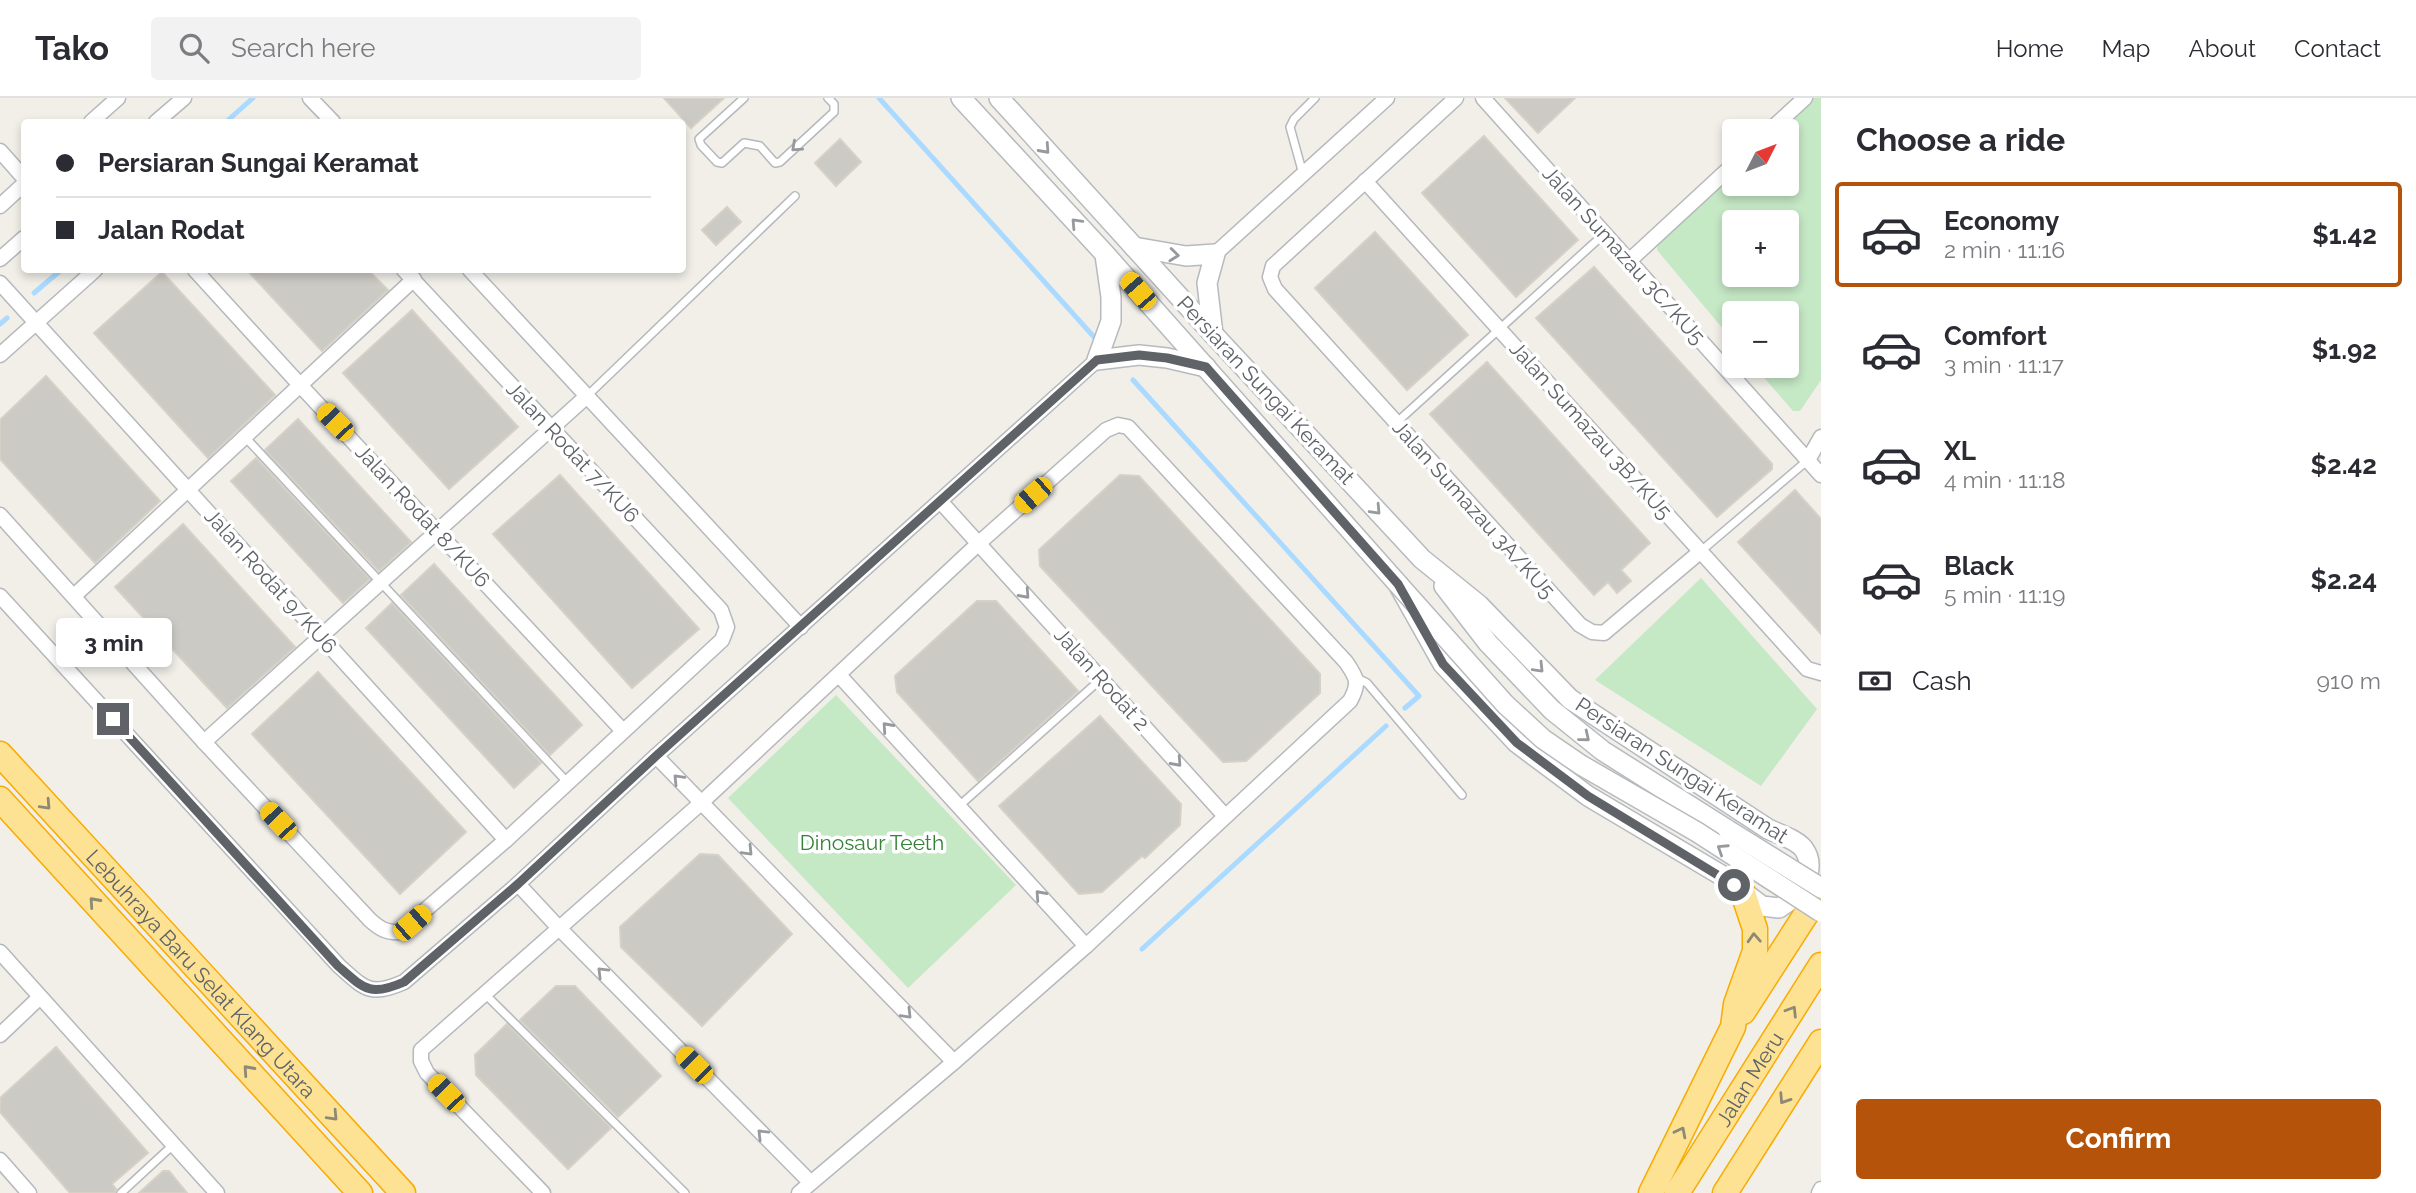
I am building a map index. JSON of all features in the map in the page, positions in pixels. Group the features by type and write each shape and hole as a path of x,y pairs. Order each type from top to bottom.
{"highway":[{"name":"Lebuhraya Baru Selat Klang Utara","path":"0,754 403,1193"},
{"name":"Lebuhraya Baru Selat Klang Utara","path":"0,799 359,1193"},
{"name":"Jalan Meru","path":"1733,1027 1821,889"},
{"path":"1651,1193 1733,1027 1736,1004 1755,951 1755,929 1743,893"},
{"name":"Jalan Meru","path":"1677,1193 1821,965"},
{"name":"Jalan Meru","path":"1725,1193 1821,1042"}],"street":[{"path":"94,119 118,98"},
{"path":"160,119 184,98"},
{"path":"310,98 330,119"},
{"name":"Persiaran Sungai Keramat","path":"961,98 1105,254 1398,584 1443,664 1517,743 1588,796 1721,875 1743,893 1769,908 1779,908 1788,902 1804,885 1807,875 1809,865 1803,849 1768,829 1570,699 1479,605 1425,561 1213,334 999,98"},
{"path":"1213,334 1208,283 1215,254 1387,98"},
{"path":"1365,181 1456,98"},
{"name":"Jalan Sumazau 3C/KU5","path":"1483,98 1821,475"},
{"path":"1782,119 1805,98"},
{"path":"0,151 21,175"},
{"path":"1629,261 1722,174"},
{"name":"Jalan Sumazau 3A/KU5","path":"1365,181 1273,267 1270,277 1275,289 1396,423 1580,625 1592,632 1604,632 1613,626 1701,551"},
{"name":"Jalan Sumazau 3B/KU5","path":"1365,181 1807,669 1821,673"},
{"path":"0,206 21,187"},
{"path":"0,259 21,241"},
{"path":"1134,247 1186,256 1215,254"},
{"path":"0,596 338,966 361,986 384,991 404,982 518,884 656,756 1097,360 1111,321 1111,297 1105,254"},
{"path":"0,355 92,273"},
{"name":"Jalan Rodat 8/KU6","path":"198,273 623,732"},
{"path":"473,273 801,627"},
{"path":"74,596 300,385 409,274"},
{"name":"Jalan Rodat 7/KU6","path":"409,274 721,610 727,627 722,640 623,732"},
{"name":"Jalan Rodat 9/KU6","path":"0,283 506,840"},
{"path":"1097,360 1139,355 1206,367"},
{"path":"204,742 587,396"},
{"path":"544,1193 423,1067 420,1055 425,1046 701,803 979,543 1106,430 1118,425 1128,426 1346,662 1357,678 1356,691 1350,701 1086,946 799,1193"},
{"path":"1808,460 1821,437"},
{"name":"Jalan Rodat 2","path":"940,501 1225,816"},
{"path":"0,515 204,742 370,920 380,929 391,933 400,933 412,923 623,732"},
{"path":"1425,561 1488,643 1552,710 1603,751 1821,889"},
{"path":"1398,584 1505,704 1543,739 1581,765 1697,832 1821,912"},
{"path":"839,675 1086,946"},
{"path":"656,756 954,1062"},
{"path":"518,884 810,1182"},
{"path":"0,952 217,1193"},
{"path":"0,1035 40,997"},
{"path":"0,1160 29,1193"}],"lane":[{"path":"744,98 699,139 701,145 717,162 722,163 744,142 760,146 775,163 780,162 834,112 834,104 828,98"},
{"path":"1303,175 1290,127 1294,119 1315,98"},
{"path":"587,396 795,196"},
{"path":"1396,423 1604,233"},
{"path":"245,436 568,783"},
{"path":"1701,551 1808,460"},
{"path":"1357,678 1367,683 1462,795"},
{"path":"959,806 1102,679"},
{"path":"486,995 685,1193"},
{"path":"121,1193 173,1144"}],"green space":[{"path":"1800,98 1821,98 1821,380 1800,411 1793,411 1764,378 1799,378 1799,301 1722,301 1722,328 1657,250 1659,231 1722,171 1722,196 1799,196 1799,119 1778,119"},
{"path":"1701,578 1817,709 1761,786 1595,680"},
{"name":"Dinosaur Teeth","path":"836,695 1016,885 908,988 728,798"}],"building":[{"path":"664,98 724,98 691,128 686,119 683,119"},
{"path":"1505,98 1575,98 1538,133"},
{"path":"1484,136 1578,240 1516,297 1422,193"},
{"path":"840,139 861,162 836,186 815,163"},
{"path":"727,207 741,222 716,245 702,230"},
{"path":"1375,232 1468,335 1407,390 1315,288"},
{"path":"1594,267 1772,464 1772,469 1717,517 1536,318"},
{"path":"163,273 275,395 208,458 94,333"},
{"path":"250,273 371,273 388,290 322,351"},
{"path":"412,310 518,427 449,489 343,373"},
{"path":"1487,362 1650,543 1621,570 1631,581 1617,593 1608,582 1594,595 1430,414"},
{"path":"46,376 160,501 95,563 0,459 0,420"},
{"path":"298,419 411,542 379,571 265,450"},
{"path":"256,458 370,579 343,603 231,481"},
{"path":"560,475 699,629 632,688 493,534"},
{"path":"1120,475 1139,476 1320,674 1320,693 1246,761 1223,762 1040,566 1039,550"},
{"path":"1795,490 1821,519 1821,634 1738,542"},
{"path":"183,524 295,647 227,708 115,587"},
{"path":"434,564 582,725 550,755 401,595"},
{"path":"977,601 996,601 1078,691 978,781 897,692 895,676"},
{"path":"392,603 541,763 514,788 366,628"},
{"path":"318,672 466,832 400,894 252,734"},
{"path":"1100,716 1181,804 1180,825 1145,858 1142,856 1102,892 1079,894 999,806"},
{"path":"700,854 718,855 792,934 702,1026 621,947 620,927"},
{"path":"556,986 575,986 661,1076 618,1117 520,1020"},
{"path":"507,1024 611,1128 568,1169 476,1075 475,1055"},
{"path":"56,1047 148,1153 112,1184 116,1189 115,1193 70,1193 0,1112 0,1098"},
{"path":"163,1171 169,1171 187,1193 139,1193"}],"waterway":[{"path":"229,119 253,98"},
{"path":"879,98 1094,337"},
{"path":"34,293 57,273"},
{"path":"0,324 7,318"},
{"path":"1133,380 1419,696 1405,708"},
{"path":"1142,949 1386,726"}],"route":[{"path":"113,719 338,966 361,986 384,991 404,982 518,884 656,756 1097,360 1139,355 1206,367 1398,584 1443,664 1517,743 1588,796 1734,885"}]}
